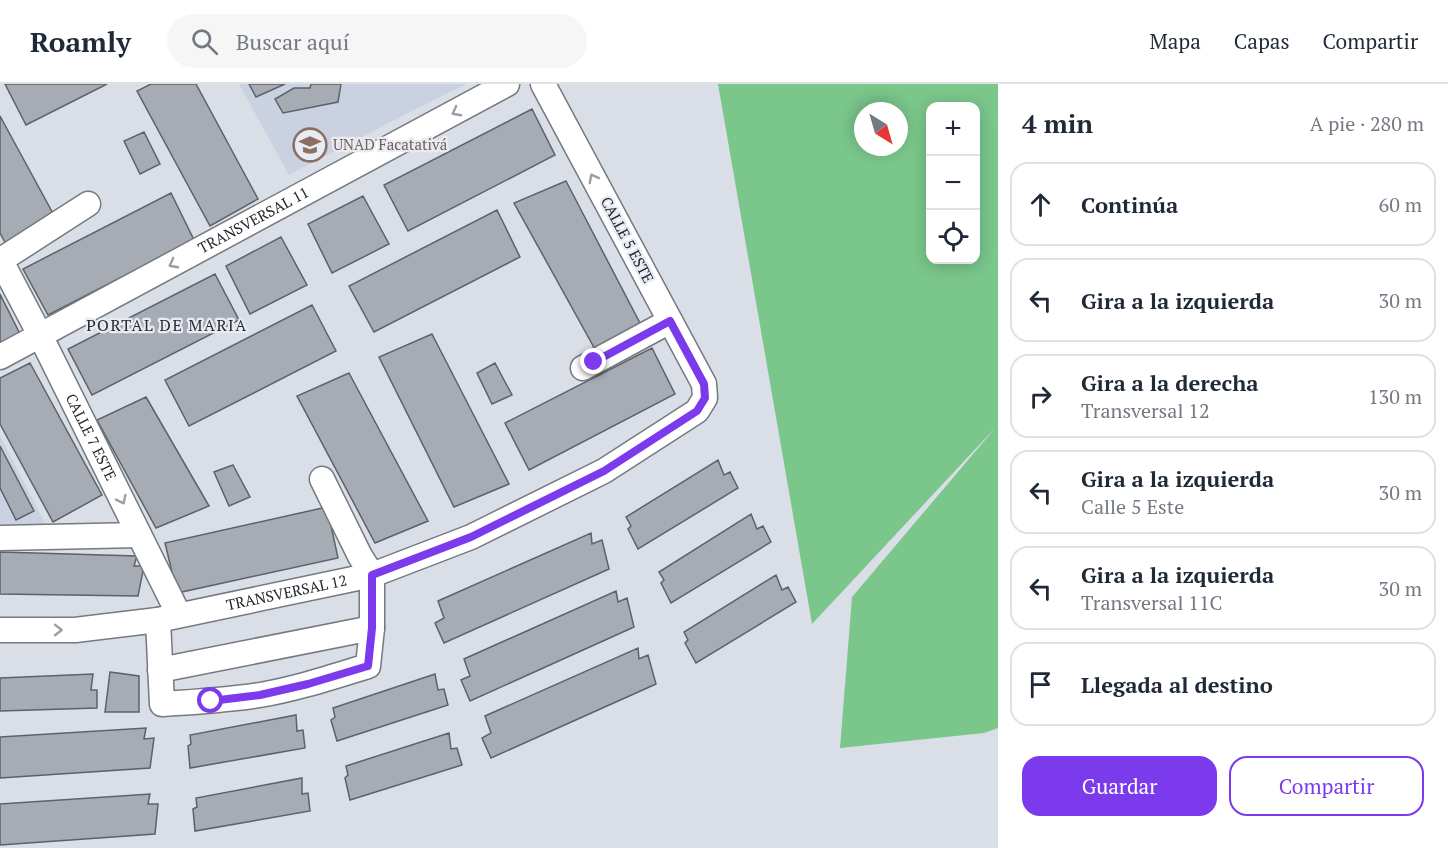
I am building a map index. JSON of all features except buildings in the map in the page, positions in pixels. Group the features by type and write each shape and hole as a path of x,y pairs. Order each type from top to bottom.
{"street":[{"name":"TRANSVERSAL 11","path":"0,357 507,84"},
{"name":"CALLE 5 ESTE","path":"543,84 704,384 705,398"},
{"path":"0,259 88,204"},
{"name":"CALLE 7 ESTE","path":"0,259 139,535 169,617"},
{"path":"583,368 670,321"},
{"name":"TRANSVERSAL 12","path":"0,630 75,630 169,617 372,575 471,537 604,471 697,411 705,398"},
{"path":"169,617 160,670 162,704 260,695 308,684 368,666 372,628 372,575 360,556 322,479"},
{"path":"0,538 139,535"},
{"path":"160,670 372,628"}],"shaded area":[{"name":"UNAD Facatativá","path":"239,84 466,84 289,175"},
{"path":"0,436 48,529 0,527"}],"green space":[{"path":"718,84 998,84 998,728 984,733 840,748 852,597 996,427 812,624"}],"place":[{"name":"UNAD Facatativá","path":"310,145"}],"district":[{"name":"PORTAL DE MARIA","path":"167,325"}],"route":[{"path":"211,701 260,695 308,684 368,666 372,628 372,575 471,537 604,471 697,411 705,398 704,384 670,321 594,362"}]}
